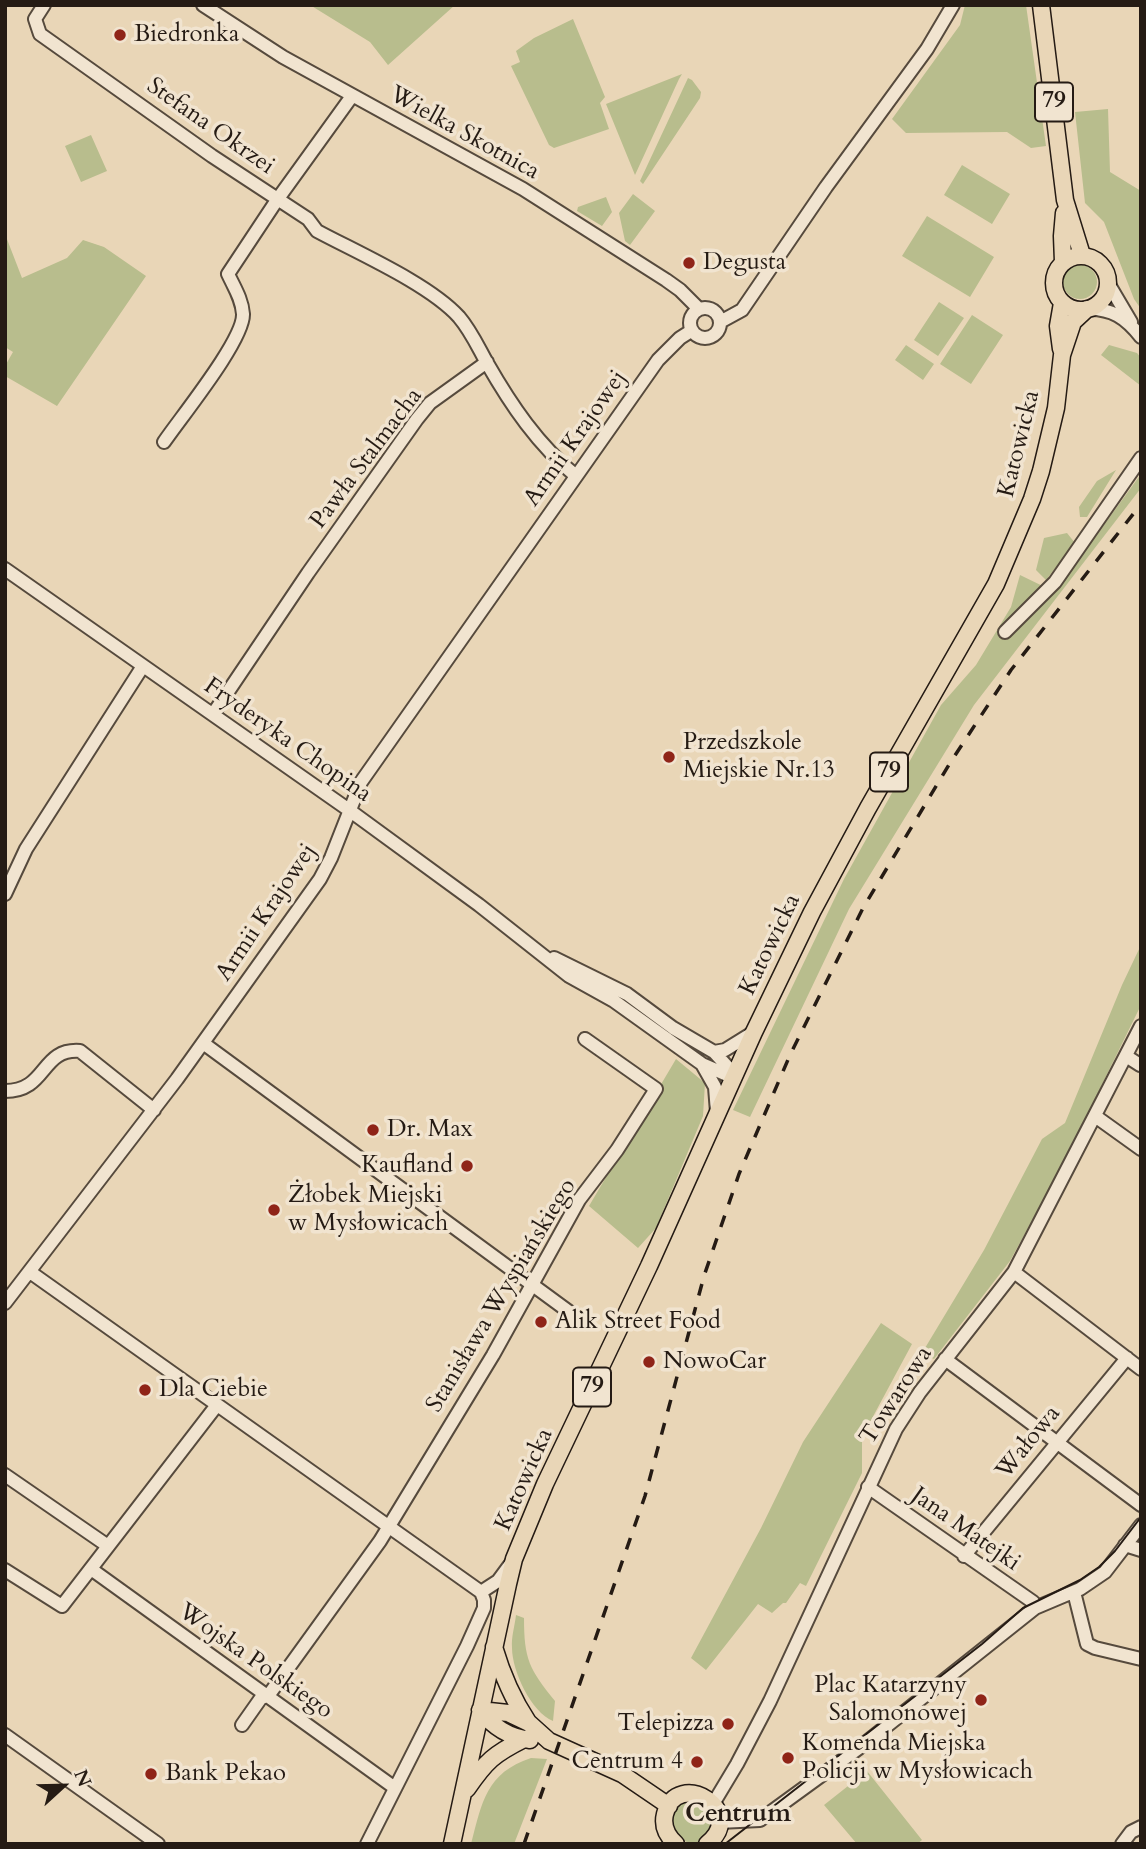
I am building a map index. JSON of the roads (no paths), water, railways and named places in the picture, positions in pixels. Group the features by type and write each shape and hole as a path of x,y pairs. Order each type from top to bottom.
{"main road":[{"name":"79","path":"1041,5 1065,200 1082,256"},
{"name":"79","path":"1062,303 1054,286 1054,277 1063,262 1065,200"},
{"path":"1063,262 1082,256 1094,259 1103,267 1108,283"},
{"name":"79","path":"1087,309 1102,300 1108,283"},
{"path":"1062,303 1070,308 1087,309"},
{"name":"Katowicka","path":"1062,303 1058,326 1062,355"},
{"name":"Katowicka","path":"452,1844 493,1644 514,1559 545,1484 812,912 996,584 1041,471 1056,408 1062,355 1073,322 1087,309"},
{"path":"493,1644 502,1675 528,1723"},
{"path":"480,1710 508,1713 528,1723 550,1741 622,1774 668,1806"},
{"path":"480,1710 490,1723 505,1734 550,1741"},
{"path":"460,1798 483,1766 498,1752 524,1739"},
{"path":"676,1844 665,1828 665,1816 668,1806 678,1797 691,1793 703,1796 713,1804 725,1844"},
{"path":"708,1844 719,1824"}],"street":[{"name":"Stefana Okrzei","path":"44,5 35,19 40,34 277,200 352,96"},
{"name":"Wielka Skotnica","path":"203,5 284,57 523,189 673,285 699,309"},
{"path":"720,322 742,310 826,187 932,42 953,5"},
{"path":"164,442 232,346 244,317 240,299 228,274 277,200 308,219 317,231 446,304 473,335 487,362 539,442 576,476"},
{"path":"1108,283 1138,333"},
{"path":"699,309 715,312 720,322 719,330 711,338 700,338 691,331 690,318 699,309"},
{"path":"1087,309 1112,312 1138,333"},
{"name":"Armii Krajowej","path":"5,1303 154,1110 320,879 361,782 658,360 691,331"},
{"name":"Pawła Stalmacha","path":"213,714 417,419 430,403 487,362"},
{"path":"1005,632 1055,582 1141,458"},
{"name":"Fryderyka Chopina","path":"5,569 349,810 569,976 614,1001 702,1064 734,1076"},
{"path":"5,894 26,849 144,666"},
{"name":"Fryderyka Chopina","path":"541,953 600,979 673,1028 715,1052 734,1076"},
{"name":"Fryderyka Chopina","path":"600,979 609,989 614,1001"},
{"name":"Fryderyka Chopina","path":"614,1001 628,1001 642,1006"},
{"name":"Towarowa","path":"713,1804 724,1789 770,1701 896,1429 945,1359 1014,1272 1141,1026"},
{"path":"715,1052 725,1050 754,1032"},
{"name":"Stanisława Wyspiańskiego","path":"242,1725 261,1698 268,1696 388,1527 493,1355 579,1200 617,1150 656,1089 584,1039"},
{"path":"203,1043 583,1322"},
{"path":"5,1091 20,1091 32,1083 58,1054 68,1050 80,1051 154,1110"},
{"path":"1126,1056 1140,1065"},
{"path":"702,1064 715,1087 717,1114"},
{"path":"1095,1116 1141,1149"},
{"path":"30,1272 481,1592 484,1608 367,1844"},
{"path":"1014,1272 1141,1369"},
{"name":"Wałowa","path":"964,1556 1127,1358"},
{"path":"945,1359 1141,1505"},
{"path":"5,1570 62,1606 217,1405"},
{"path":"5,1475 108,1546"},
{"name":"Jana Matejki","path":"868,1488 1032,1602 1035,1608"},
{"path":"719,1824 760,1820 868,1741 1035,1608 1074,1592 1105,1572 1141,1525"},
{"path":"1125,1545 1141,1550"},
{"name":"Katowicka","path":"481,1592 498,1581 514,1559"},
{"name":"Wojska Polskiego","path":"91,1569 396,1788"},
{"path":"1074,1592 1087,1644 1141,1659"},
{"path":"5,1735 157,1844"},
{"path":"1122,1844 1131,1832 1141,1827"}],"tram line":[{"path":"725,1844 982,1644 1023,1608 1080,1580 1099,1567 1141,1517"}],"railway":[{"path":"524,1844 645,1496 704,1276 739,1174 790,1055 863,908 950,763 1011,670 1141,504"}],"place":[{"name":"Biedronka","path":"120,35"},
{"name":"Degusta","path":"689,263"},
{"name":"Przedszkole Miejskie Nr.13","path":"669,757"},
{"name":"Dr. Max","path":"373,1130"},
{"name":"Kaufland","path":"467,1166"},
{"name":"Żłobek Miejski w Mysłowicach","path":"274,1210"},
{"name":"Alik Street Food","path":"541,1322"},
{"name":"NowoCar","path":"649,1362"},
{"name":"Dla Ciebie","path":"145,1390"},
{"name":"Plac Katarzyny Salomonowej","path":"981,1700"},
{"name":"Telepizza","path":"728,1724"},
{"name":"Komenda Miejska Policji w Mysłowicach","path":"788,1758"},
{"name":"Centrum 4","path":"697,1762"},
{"name":"Bank Pekao","path":"151,1774"}],"district":[{"name":"Centrum","path":"738,1815"}]}
